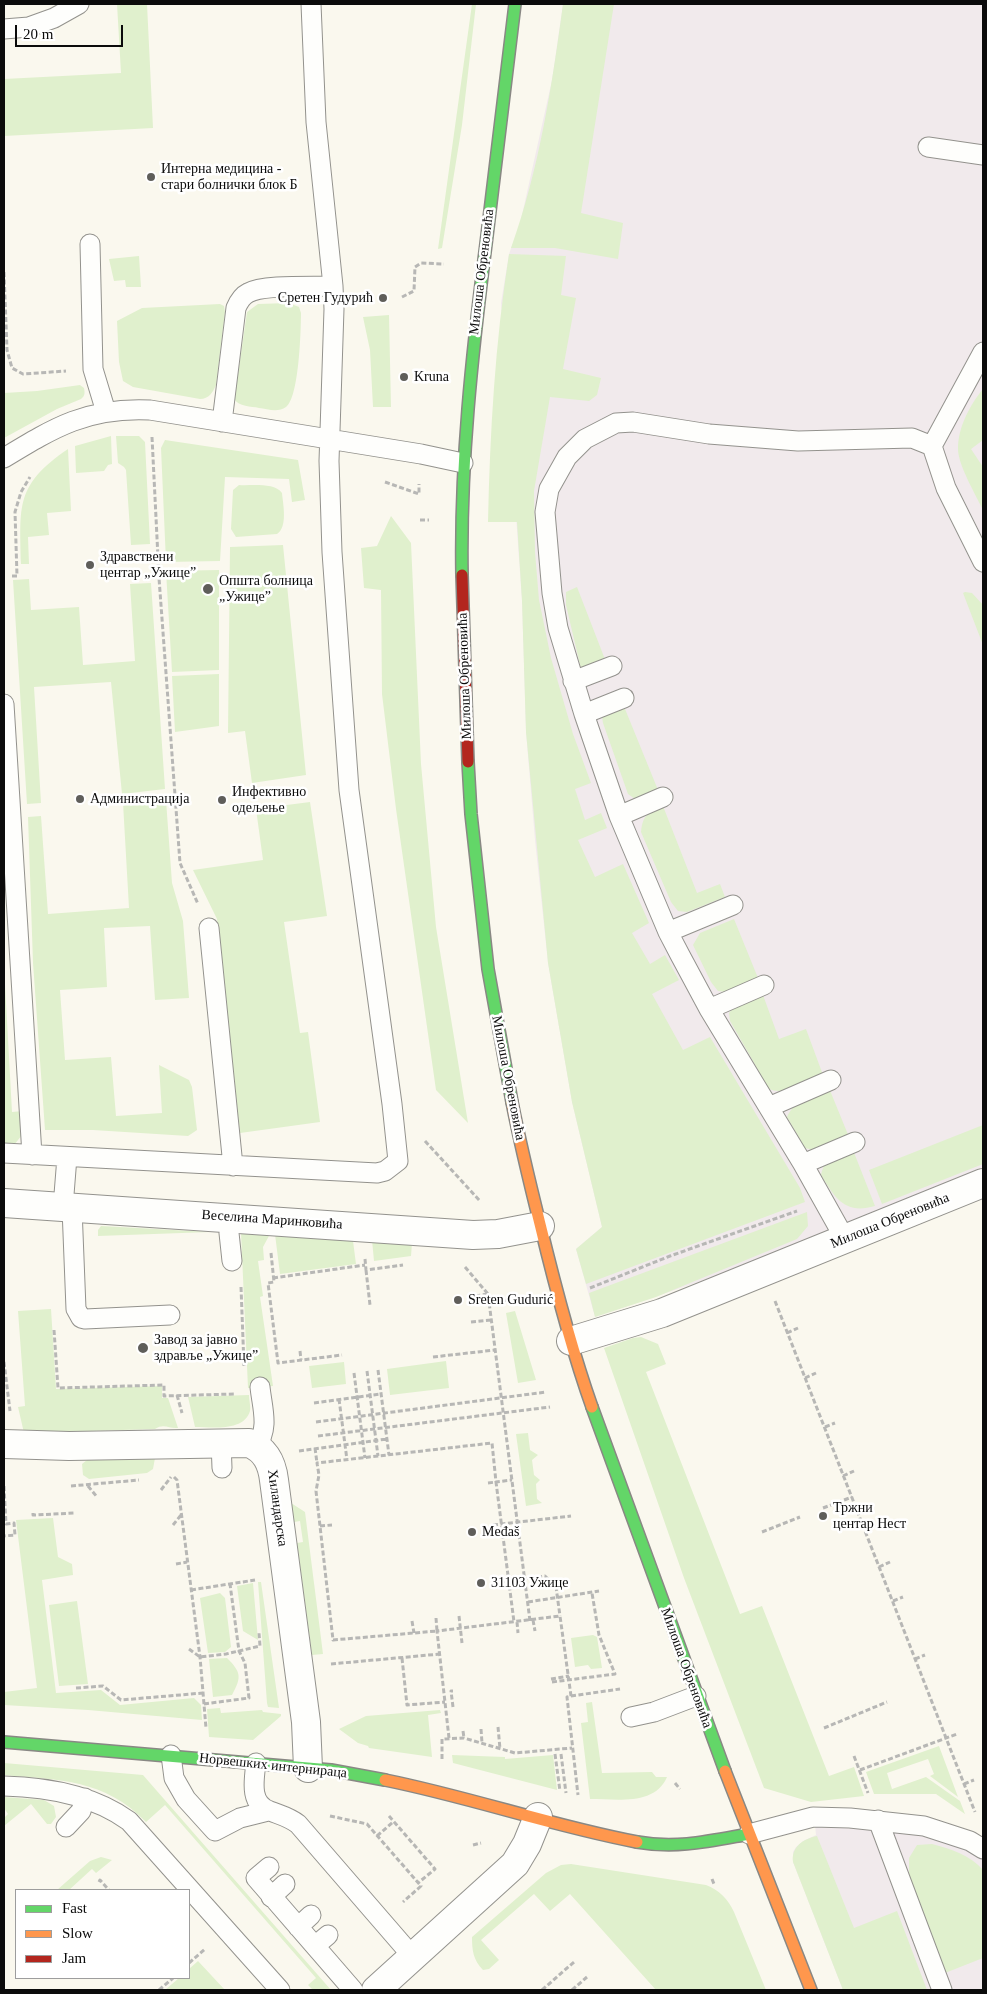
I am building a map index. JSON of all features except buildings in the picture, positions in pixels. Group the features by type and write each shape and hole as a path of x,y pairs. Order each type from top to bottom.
{"street":[{"name":"Милоша Обреновића","path":"515,4 472,354 463,463 461,523 465,712 479,894 488,969 518,1133 540,1226 571,1341 609,1457 696,1696 811,1990"},
{"name":"Милоша Обреновића","path":"571,1341 662,1313 983,1183"},
{"name":"Веселина Маринковића","path":"4,1203 473,1235 498,1234 540,1226"},
{"path":"4,1444 222,1455 249,1443 256,1446"},
{"name":"Хиландарска","path":"256,1446 272,1466 306,1722 308,1768"},
{"name":"Норвешких интернираца","path":"4,1742 331,1770 423,1788 609,1837 656,1845 690,1845 749,1834"},
{"path":"376,1990 515,1864 527,1844 538,1817"}],"lane":[{"path":"4,28 29,27 54,18 79,4"},
{"path":"4,1153 376,1173 390,1168 398,1160 349,790 332,552 328,439 334,286 316,122 311,4"},
{"path":"928,147 983,155"},
{"path":"90,244 93,372 106,412"},
{"path":"222,422 236,308 239,300 244,295 257,289 334,286"},
{"path":"983,352 932,446 946,488 983,562"},
{"path":"4,458 50,430 78,419 122,410 150,410 463,463"},
{"path":"845,1239 803,1164 709,1009 668,932 619,816 573,681 558,628 552,593 545,512 550,489 567,457 585,439 603,428 616,423 633,422 709,434 798,441 912,438 932,446"},
{"path":"573,681 612,666"},
{"path":"584,714 624,698"},
{"path":"4,704 32,1155"},
{"path":"619,816 663,797"},
{"path":"668,932 733,906"},
{"path":"209,928 233,1166"},
{"path":"709,1009 764,985"},
{"path":"769,1108 832,1080"},
{"path":"803,1164 855,1142"},
{"path":"67,1157 68,1207 76,1309 81,1318 170,1315"},
{"path":"231,1217 232,1261"},
{"path":"256,1446 264,1434 265,1426 260,1387"},
{"path":"631,1716 654,1712 696,1696"},
{"path":"171,1755 174,1778 186,1799 216,1831 240,1818 268,1811"},
{"path":"256,1763 255,1796 268,1811 293,1820 302,1838 361,1906 413,1957"},
{"path":"4,1786 48,1790 85,1798 115,1811 129,1822 189,1889"},
{"path":"66,1827 81,1811 85,1798"},
{"path":"749,1834 814,1817 878,1820 924,1826 970,1841 983,1849"},
{"path":"878,1820 942,1990"},
{"path":"270,1867 256,1878 278,1890 322,1940 353,1990"},
{"path":"190,1890 280,1990"}],"path":[{"path":"402,297 414,291 415,267 421,263 444,264"},
{"path":"4,272 7,350 12,368 23,374 36,373"},
{"path":"145,433 161,436"},
{"path":"152,434 160,588 180,862 209,928"},
{"path":"12,576 17,576 15,512 18,501 34,470"},
{"path":"385,482 419,494 419,484"},
{"path":"424,1140 484,1206"},
{"path":"587,1289 670,1256 824,1201"},
{"path":"270,1247 274,1282 268,1283 278,1363 342,1355"},
{"path":"232,1261 240,1261 244,1374"},
{"path":"273,1278 366,1266 382,1267"},
{"path":"366,1266 370,1305"},
{"path":"465,1266 488,1294 528,1602 535,1631"},
{"path":"468,1296 488,1294"},
{"path":"772,1296 977,1817"},
{"path":"489,1304 519,1298"},
{"path":"76,1309 54,1327 58,1388 164,1385 164,1396 236,1394"},
{"path":"471,1322 491,1320"},
{"path":"787,1333 798,1328"},
{"path":"433,1357 495,1350"},
{"path":"300,1351 301,1360"},
{"path":"4,1362 9,1406 4,1406"},
{"path":"378,1370 389,1455"},
{"path":"367,1371 378,1456"},
{"path":"354,1372 365,1458"},
{"path":"805,1378 816,1373"},
{"path":"316,1422 546,1392"},
{"path":"314,1403 381,1394"},
{"path":"339,1399 347,1460"},
{"path":"318,1436 550,1407"},
{"path":"824,1427 835,1422"},
{"path":"387,1439 318,1448 317,1463 319,1475 316,1490 333,1640 437,1631 560,1616"},
{"path":"317,1463 492,1443 509,1580 518,1633"},
{"path":"843,1476 854,1471"},
{"path":"172,1476 177,1480 200,1657 206,1728"},
{"path":"71,1486 137,1480"},
{"path":"161,1490 168,1480"},
{"path":"488,1483 512,1480"},
{"path":"87,1485 97,1497"},
{"path":"4,1486 6,1524 14,1523 15,1535 4,1536"},
{"path":"823,1508 852,1497"},
{"path":"32,1513 36,1515 74,1513"},
{"path":"173,1525 181,1515"},
{"path":"493,1525 571,1516"},
{"path":"762,1532 800,1517"},
{"path":"320,1526 332,1525"},
{"path":"865,1530 875,1526"},
{"path":"176,1564 187,1562"},
{"path":"879,1567 890,1562"},
{"path":"500,1582 545,1576 556,1587 571,1696"},
{"path":"191,1590 255,1580 255,1582"},
{"path":"204,1704 249,1698 245,1664 239,1651 230,1584"},
{"path":"528,1602 599,1591"},
{"path":"551,1681 615,1674 599,1635 592,1593"},
{"path":"893,1601 903,1597"},
{"path":"459,1616 462,1643"},
{"path":"436,1618 449,1738"},
{"path":"412,1621 414,1633"},
{"path":"189,1649 200,1657 226,1654 258,1646"},
{"path":"344,1663 440,1654"},
{"path":"915,1659 926,1655"},
{"path":"402,1658 407,1705 445,1702"},
{"path":"76,1688 103,1686 121,1700 203,1693"},
{"path":"579,1804 567,1697 620,1689"},
{"path":"446,1708 454,1707 451,1691 453,1691"},
{"path":"824,1728 887,1702"},
{"path":"498,1727 500,1748"},
{"path":"481,1729 482,1743"},
{"path":"463,1731 464,1738"},
{"path":"860,1770 956,1734"},
{"path":"442,1755 442,1739 449,1738 464,1738 516,1753 572,1748"},
{"path":"550,1745 550,1750"},
{"path":"555,1754 560,1799"},
{"path":"561,1754 567,1801"},
{"path":"854,1756 869,1795"},
{"path":"964,1784 974,1780"},
{"path":"675,1783 680,1789"},
{"path":"293,1820 302,1814 313,1813 367,1824 421,1886 397,1907"},
{"path":"377,1836 393,1821 435,1869 418,1883"},
{"path":"473,1845 481,1843"},
{"path":"388,1857 393,1853"},
{"path":"712,1879 714,1884"},
{"path":"99,1882 100,1880 106,1889"},
{"path":"190,1962 196,1957"},
{"path":"542,1990 574,1962"},
{"path":"572,1990 587,1977"},
{"path":"159,1990 172,1979"}],"shaded area":[{"path":"563,4 983,4 983,1167 719,1275 595,1317 576,1249 602,1227 572,1102 548,963 535,840 526,732 522,601 501,303 509,254 520,224 552,80"},
{"path":"815,1824 919,1833 967,1849 983,1859 983,1990 843,1990 793,1862 793,1852 796,1847 803,1841 816,1835"}],"green space":[{"path":"117,4 147,4 153,128 4,136 4,79 121,73"},
{"path":"472,4 476,4 462,125 442,248 438,249"},
{"path":"563,4 614,4 581,213 623,223 618,259 555,248 511,248 537,158 549,97"},
{"path":"509,254 566,256 561,295 576,298 563,369 601,378 597,395 589,401 550,397 534,491 535,552 539,600 551,658 573,734 591,783 575,789 585,820 601,813 607,828 578,840 595,877 623,864 649,923 632,933 650,964 665,955 679,980 652,994 683,1050 710,1037 800,1188 805,1202 586,1284 576,1249 602,1227 572,1102 548,963 526,732 522,601 517,522 488,522 494,388"},
{"path":"139,256 141,287 126,287 125,280 114,281 109,259"},
{"path":"289,303 299,307 301,313 298,363 294,391 290,401 283,409 276,410 239,404 234,399 247,312 258,304"},
{"path":"220,304 224,306 225,312 216,385 212,393 200,399 133,387 123,381 119,362 117,321 142,308"},
{"path":"389,315 391,407 373,407 370,350 363,317"},
{"path":"80,385 85,391 81,399 57,409 4,438 4,393"},
{"path":"983,389 983,440 971,449 983,467 983,510 964,471 958,449 962,425"},
{"path":"111,436 112,464 108,465 104,471 76,473 75,446"},
{"path":"116,436 139,436 145,442 150,544 131,545 126,470 118,463"},
{"path":"165,440 298,460 305,500 292,502 289,479 225,477 220,561 166,562 161,448"},
{"path":"68,449 71,511 47,513 49,535 28,537 29,564 21,564 20,527 24,498 38,474"},
{"path":"239,485 274,487 282,493 284,521 277,534 236,537 231,529 233,490"},
{"path":"391,516 411,543 421,764 436,927 468,1123 436,1090 396,809 382,694 381,590 364,588 361,548 377,546"},
{"path":"283,545 306,775 252,783 245,731 228,733 230,547"},
{"path":"219,570 219,670 172,672 166,571"},
{"path":"29,579 31,610 79,607 83,665 135,661 130,584 151,583 165,789 122,794 111,682 34,687 41,803 27,804 13,580"},
{"path":"577,587 606,662 581,669 566,605 566,592"},
{"path":"963,593 972,593 983,605 983,645"},
{"path":"219,674 219,726 175,732 172,676"},
{"path":"623,704 658,790 635,799 628,794 602,717"},
{"path":"166,800 172,883 183,921 189,998 155,1000 150,926 104,928 107,987 60,990 65,1060 111,1057 116,1116 162,1113 159,1065 189,1080 192,1087 197,1130 188,1136 93,1130 45,1130 33,963 28,817 41,816 48,914 129,908 123,803"},
{"path":"310,802 327,916 284,922 300,1033 308,1032 320,1122 240,1133 217,919 193,870 263,860 256,809"},
{"path":"663,806 697,893 720,884 725,897 687,912 678,911 671,902 641,832 643,821 647,815"},
{"path":"734,919 758,978 726,992 718,991 711,982 693,945 700,933"},
{"path":"4,966 12,1112 23,1111 22,1135 14,1145 4,1144"},
{"path":"763,995 779,1039 806,1029 823,1075 782,1091 769,1089 730,1021 729,1013 734,1007"},
{"path":"829,1088 849,1137 813,1150 805,1148 787,1117 799,1102"},
{"path":"983,1125 983,1164 882,1204 869,1170"},
{"path":"853,1150 875,1206 856,1208 848,1206 836,1197 821,1175 825,1164 829,1160"},
{"path":"807,1212 808,1226 797,1239 656,1297 595,1317 589,1293"},
{"path":"101,1226 210,1232 98,1236 98,1230"},
{"path":"241,1233 270,1234 263,1247 264,1260 258,1261 263,1296 260,1297 273,1386 248,1388"},
{"path":"275,1234 353,1241 356,1264 280,1274"},
{"path":"372,1240 412,1243 411,1256 374,1261"},
{"path":"51,1309 56,1389 162,1386 162,1398 168,1398 178,1428 164,1426 155,1429 24,1433 18,1407 25,1406 18,1311"},
{"path":"515,1311 536,1380 518,1383 506,1313"},
{"path":"641,1337 658,1344 666,1364 646,1372 740,1614 762,1606 829,1776 854,1767 864,1796 811,1802 764,1788 684,1578 604,1348"},
{"path":"446,1361 449,1388 390,1395 387,1369"},
{"path":"344,1362 346,1384 312,1388 309,1366"},
{"path":"249,1395 250,1411 247,1418 241,1422 226,1427 195,1427 188,1397"},
{"path":"528,1433 530,1450 538,1455 532,1460 534,1475 540,1480 536,1484 537,1499 542,1503 526,1506 516,1434"},
{"path":"155,1458 153,1469 147,1473 89,1479 83,1475 82,1464 87,1460"},
{"path":"291,1503 305,1512 323,1654 312,1655 297,1543 303,1542 300,1521 294,1522"},
{"path":"53,1518 58,1557 72,1564 73,1575 42,1580 56,1693 101,1690 120,1705 194,1698 201,1705 202,1720 4,1705 4,1692 37,1688 16,1520"},
{"path":"258,1582 261,1582 279,1708 268,1707 267,1703"},
{"path":"253,1583 258,1640 243,1631 237,1586"},
{"path":"220,1593 225,1598 231,1647 225,1652 208,1653 200,1598"},
{"path":"77,1601 88,1684 59,1686 49,1605"},
{"path":"593,1635 597,1637 602,1668 591,1669 588,1665 575,1667 571,1638"},
{"path":"227,1658 235,1667 239,1679 232,1695 213,1697 209,1659"},
{"path":"592,1702 602,1773 652,1772 656,1777 667,1777 654,1793 634,1799 590,1799 581,1723 588,1722 586,1703"},
{"path":"220,1708 221,1713 262,1710 263,1712 281,1714 281,1716 253,1740 209,1737 207,1709"},
{"path":"440,1710 441,1713 428,1715 432,1757 369,1748 358,1743 339,1729 366,1716"},
{"path":"939,1746 958,1797 930,1776 934,1774 928,1759 887,1773 892,1789 926,1777 960,1801 965,1814 936,1794 874,1794 866,1772"},
{"path":"452,1755 505,1757 505,1759 553,1755 557,1790 453,1763"},
{"path":"4,1763 143,1775 331,1990 313,1990 308,1985 316,1978 165,1805 146,1822 114,1797 80,1784 44,1778 4,1775"},
{"path":"4,1797 44,1800 54,1806 56,1817 51,1824 47,1824 31,1804 4,1826 4,1818 8,1814 4,1808"},
{"path":"817,1836 854,1928 897,1911 927,1990 843,1990 793,1862 794,1852 799,1844"},
{"path":"932,1844 966,1856 983,1870 983,1958 945,1973 909,1879 909,1858 917,1845"},
{"path":"101,1857 112,1860 96,1873 92,1869 70,1889 58,1889 90,1861"},
{"path":"571,1864 706,1885 719,1892 734,1912 766,1990 656,1990 570,1894 550,1911 534,1894 481,1940 499,1960 489,1969 483,1970 474,1955 472,1937 546,1873 561,1865"},
{"path":"198,1961 225,1990 165,1990 178,1979 190,1979 190,1968"}],"traffic: fast":[{"path":"462,575 463,492 468,409 515,4"},
{"path":"468,762 471,814 488,969 512,1102"},
{"path":"592,1407 725,1771"},
{"path":"4,1742 331,1770 385,1780"},
{"path":"637,1842 666,1845 749,1834"}],"traffic: slow":[{"path":"512,1102 558,1294 592,1407"},
{"path":"725,1771 811,1990"},
{"path":"385,1780 637,1842"}],"traffic: jam":[{"path":"462,575 468,762"}],"place":[{"name":"Интерна медицина - стари болнички блок Б","path":"151,177"},
{"name":"Сретен Гудурић","path":"383,298"},
{"name":"Kruna","path":"404,377"},
{"name":"Здравствени центар „Ужице”","path":"90,565"},
{"name":"Општа болница „Ужице”","path":"208,589"},
{"name":"Администрација","path":"80,799"},
{"name":"Инфективно одељење","path":"222,800"},
{"name":"Sreten Gudurić","path":"458,1300"},
{"name":"Завод за јавно здравље „Ужице”","path":"143,1348"},
{"name":"Тржни центар Нест","path":"823,1516"},
{"name":"Međaš","path":"472,1532"},
{"name":"31103 Ужице","path":"481,1583"}]}
